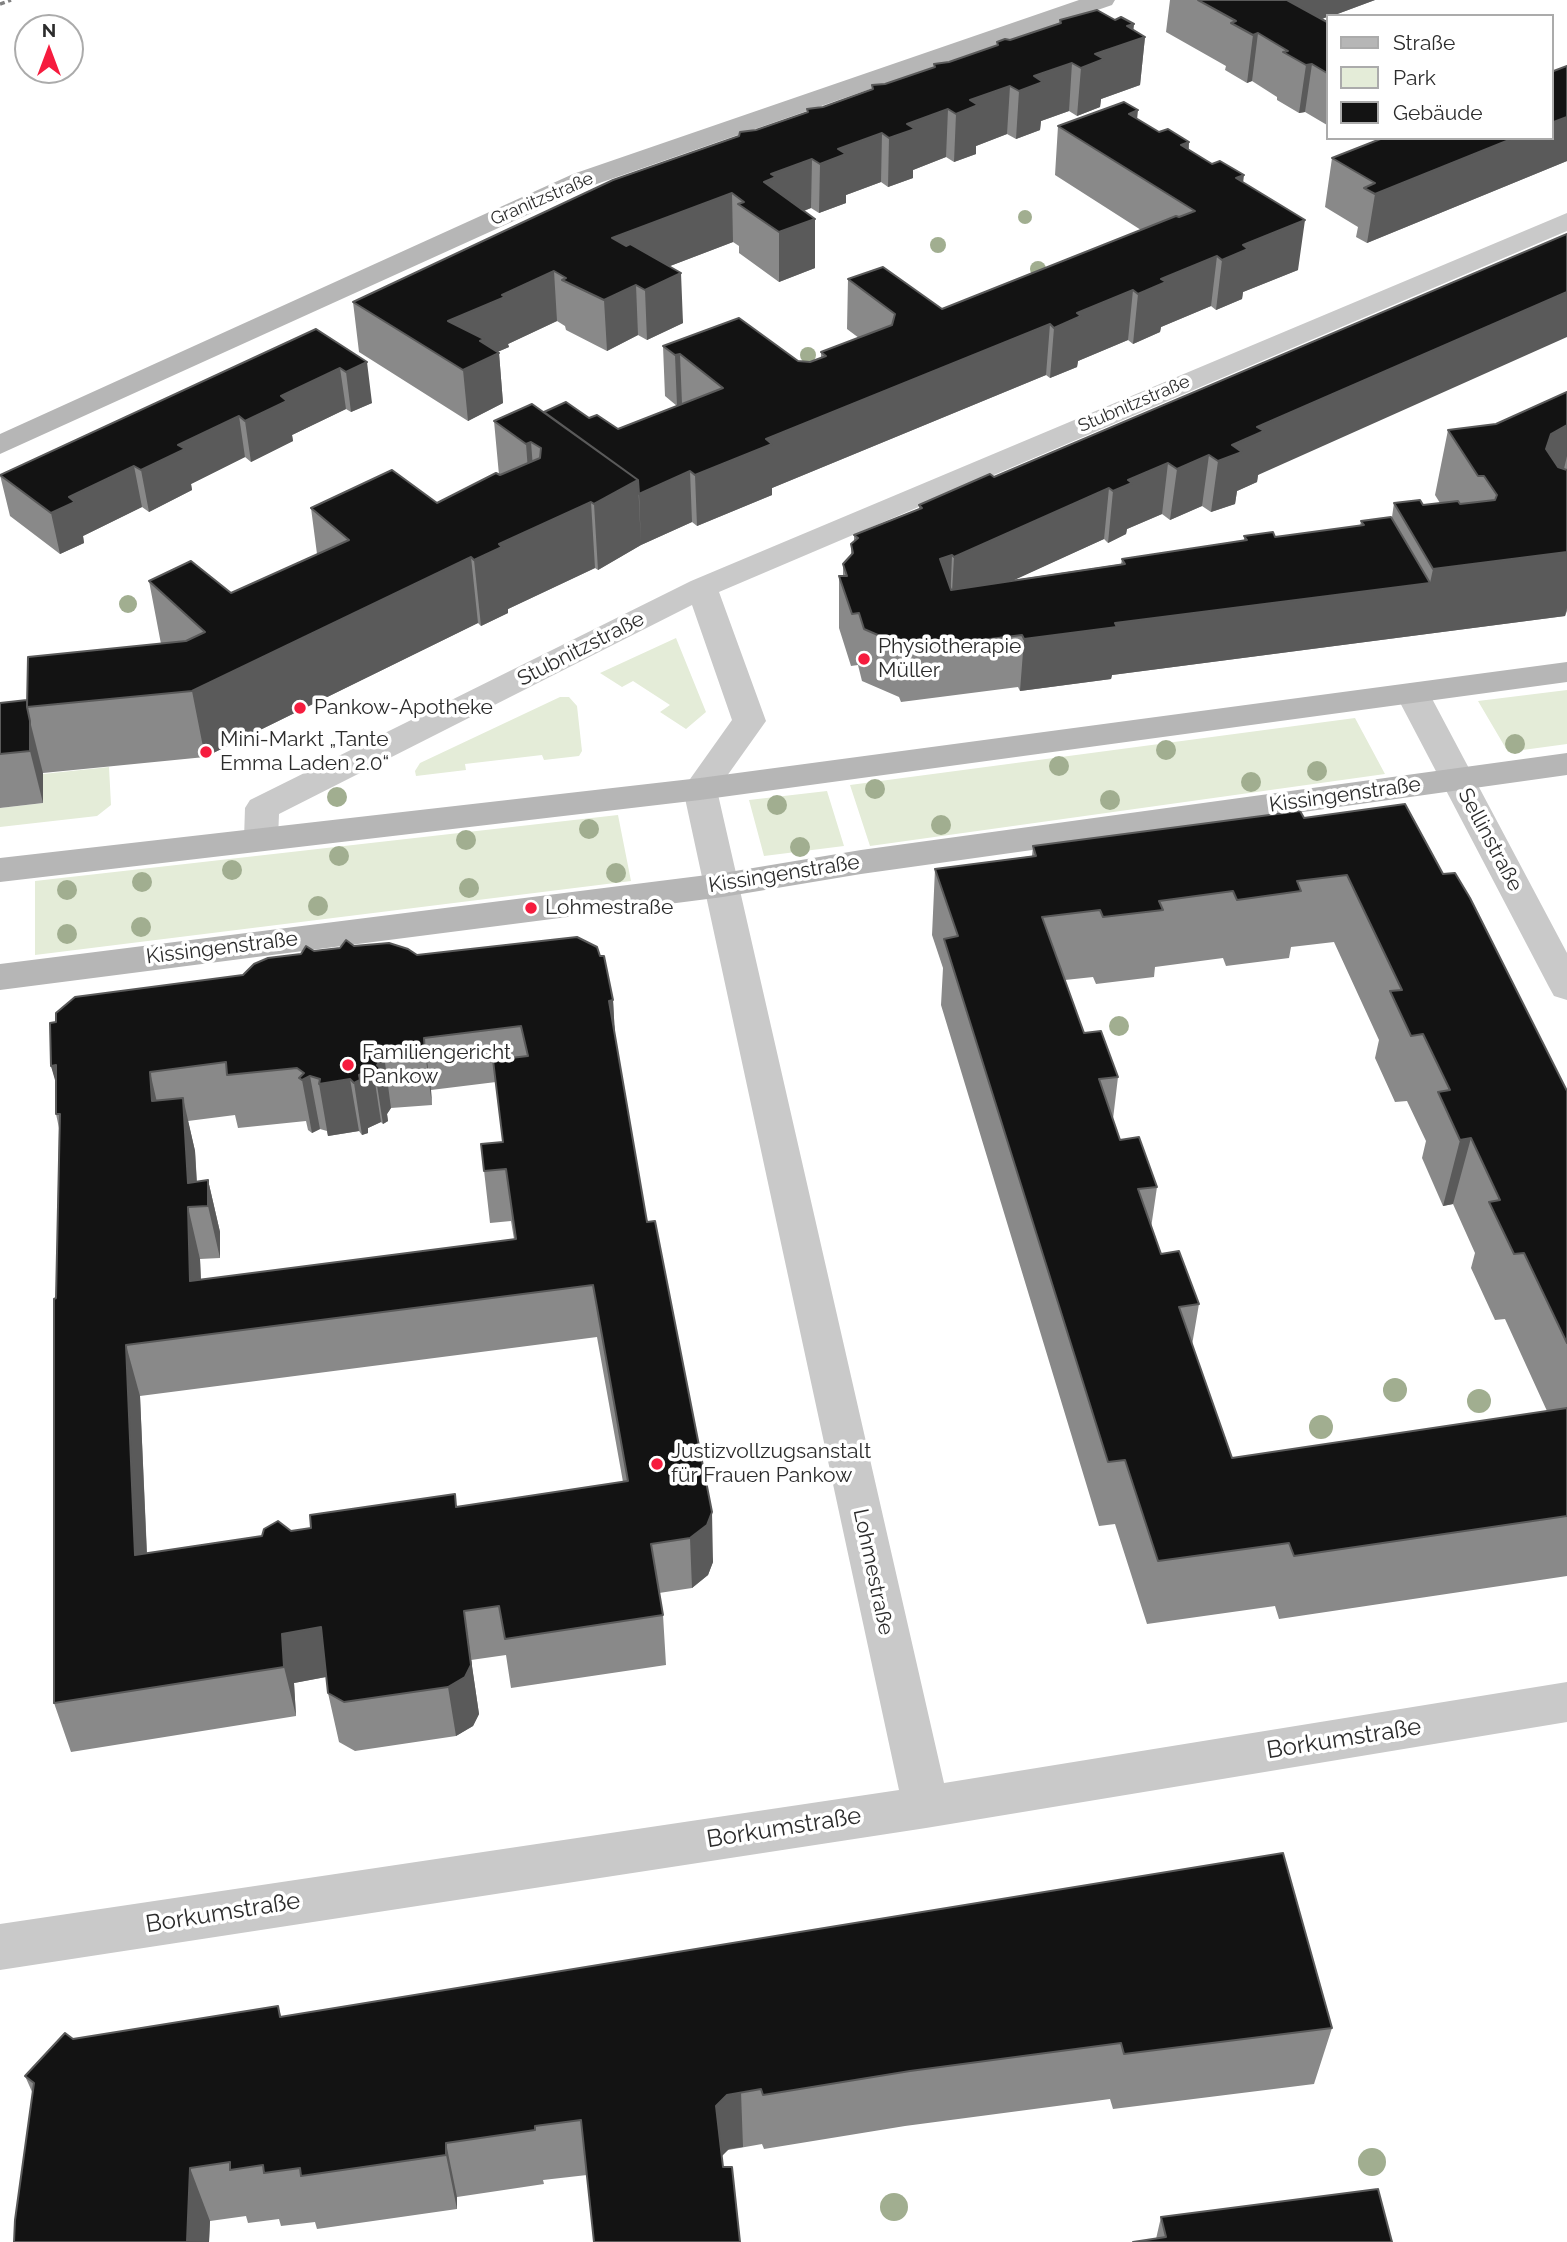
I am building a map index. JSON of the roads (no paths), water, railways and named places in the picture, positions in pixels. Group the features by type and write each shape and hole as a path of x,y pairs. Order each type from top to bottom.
{"street":[{"name":"Granitzstraße","path":"0,445 582,180 1103,0"},
{"name":"Stubnitzstraße","path":"261,839 262,808 702,589 1567,221"},
{"path":"702,589 749,721 700,789 723,885"},
{"path":"0,870 700,789 1567,672"},
{"name":"Sellinstraße","path":"1412,693 1567,987"},
{"name":"Kissingenstraße","path":"0,977 723,885 861,862 1567,764"},
{"name":"Lohmestraße","path":"723,885 926,1807"},
{"name":"Borkumstraße","path":"0,1947 926,1807 1567,1702"}],"railway":[{"path":"0,4 11,0"}],"place":[{"name":"Physiotherapie Müller","path":"864,659"},
{"name":"Pankow-Apotheke","path":"300,708"},
{"name":"Mini-Markt „Tante Emma Laden 2.0“","path":"206,752"},
{"name":"Lohmestraße","path":"531,908"},
{"name":"Familiengericht Pankow","path":"348,1065"},
{"name":"Justizvollzugsanstalt für Frauen Pankow","path":"657,1464"}]}
